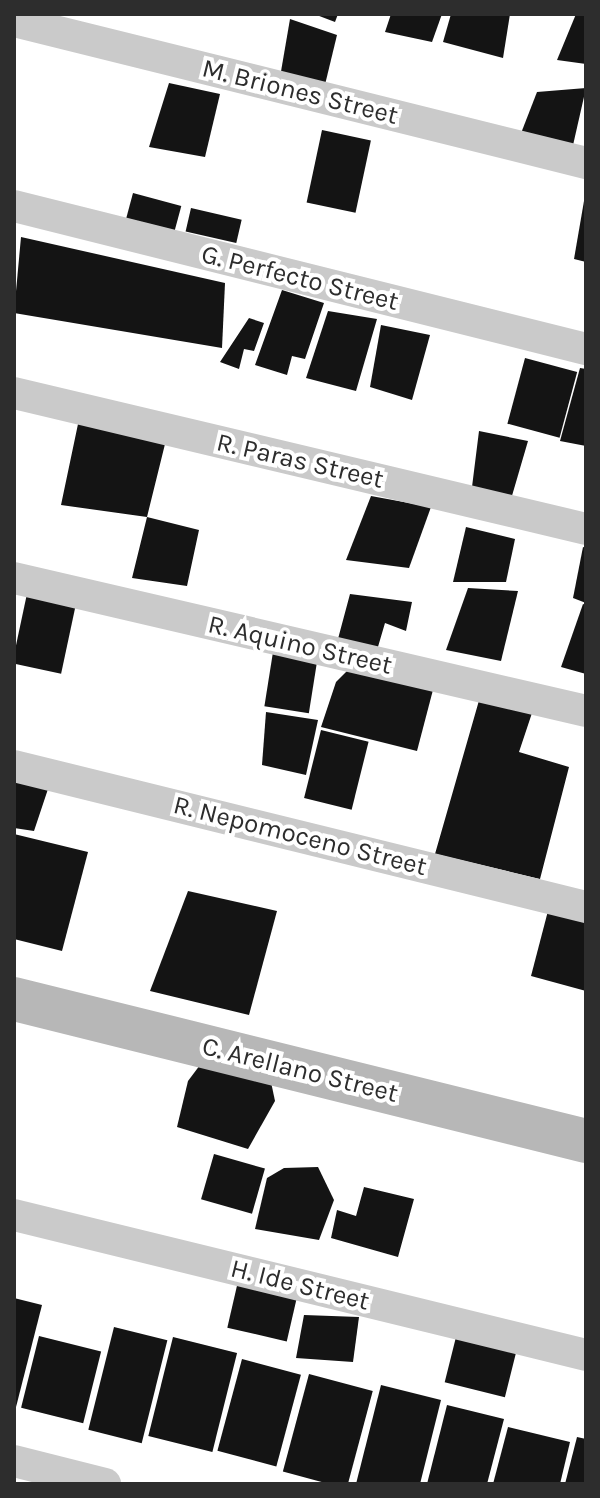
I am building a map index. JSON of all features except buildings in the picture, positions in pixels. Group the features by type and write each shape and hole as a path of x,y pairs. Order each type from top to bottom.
{"street":[{"name":"M. Briones Street","path":"14,21 586,163"},
{"name":"G. Perfecto Street","path":"14,206 586,349"},
{"name":"R. Paras Street","path":"14,393 586,529"},
{"name":"R. Aquino Street","path":"14,578 586,711"},
{"name":"R. Nepomoceno Street","path":"14,766 586,907"},
{"name":"C. Arellano Street","path":"14,999 586,1141"},
{"name":"H. Ide Street","path":"14,1215 586,1355"},
{"path":"14,1461 105,1484"}]}
